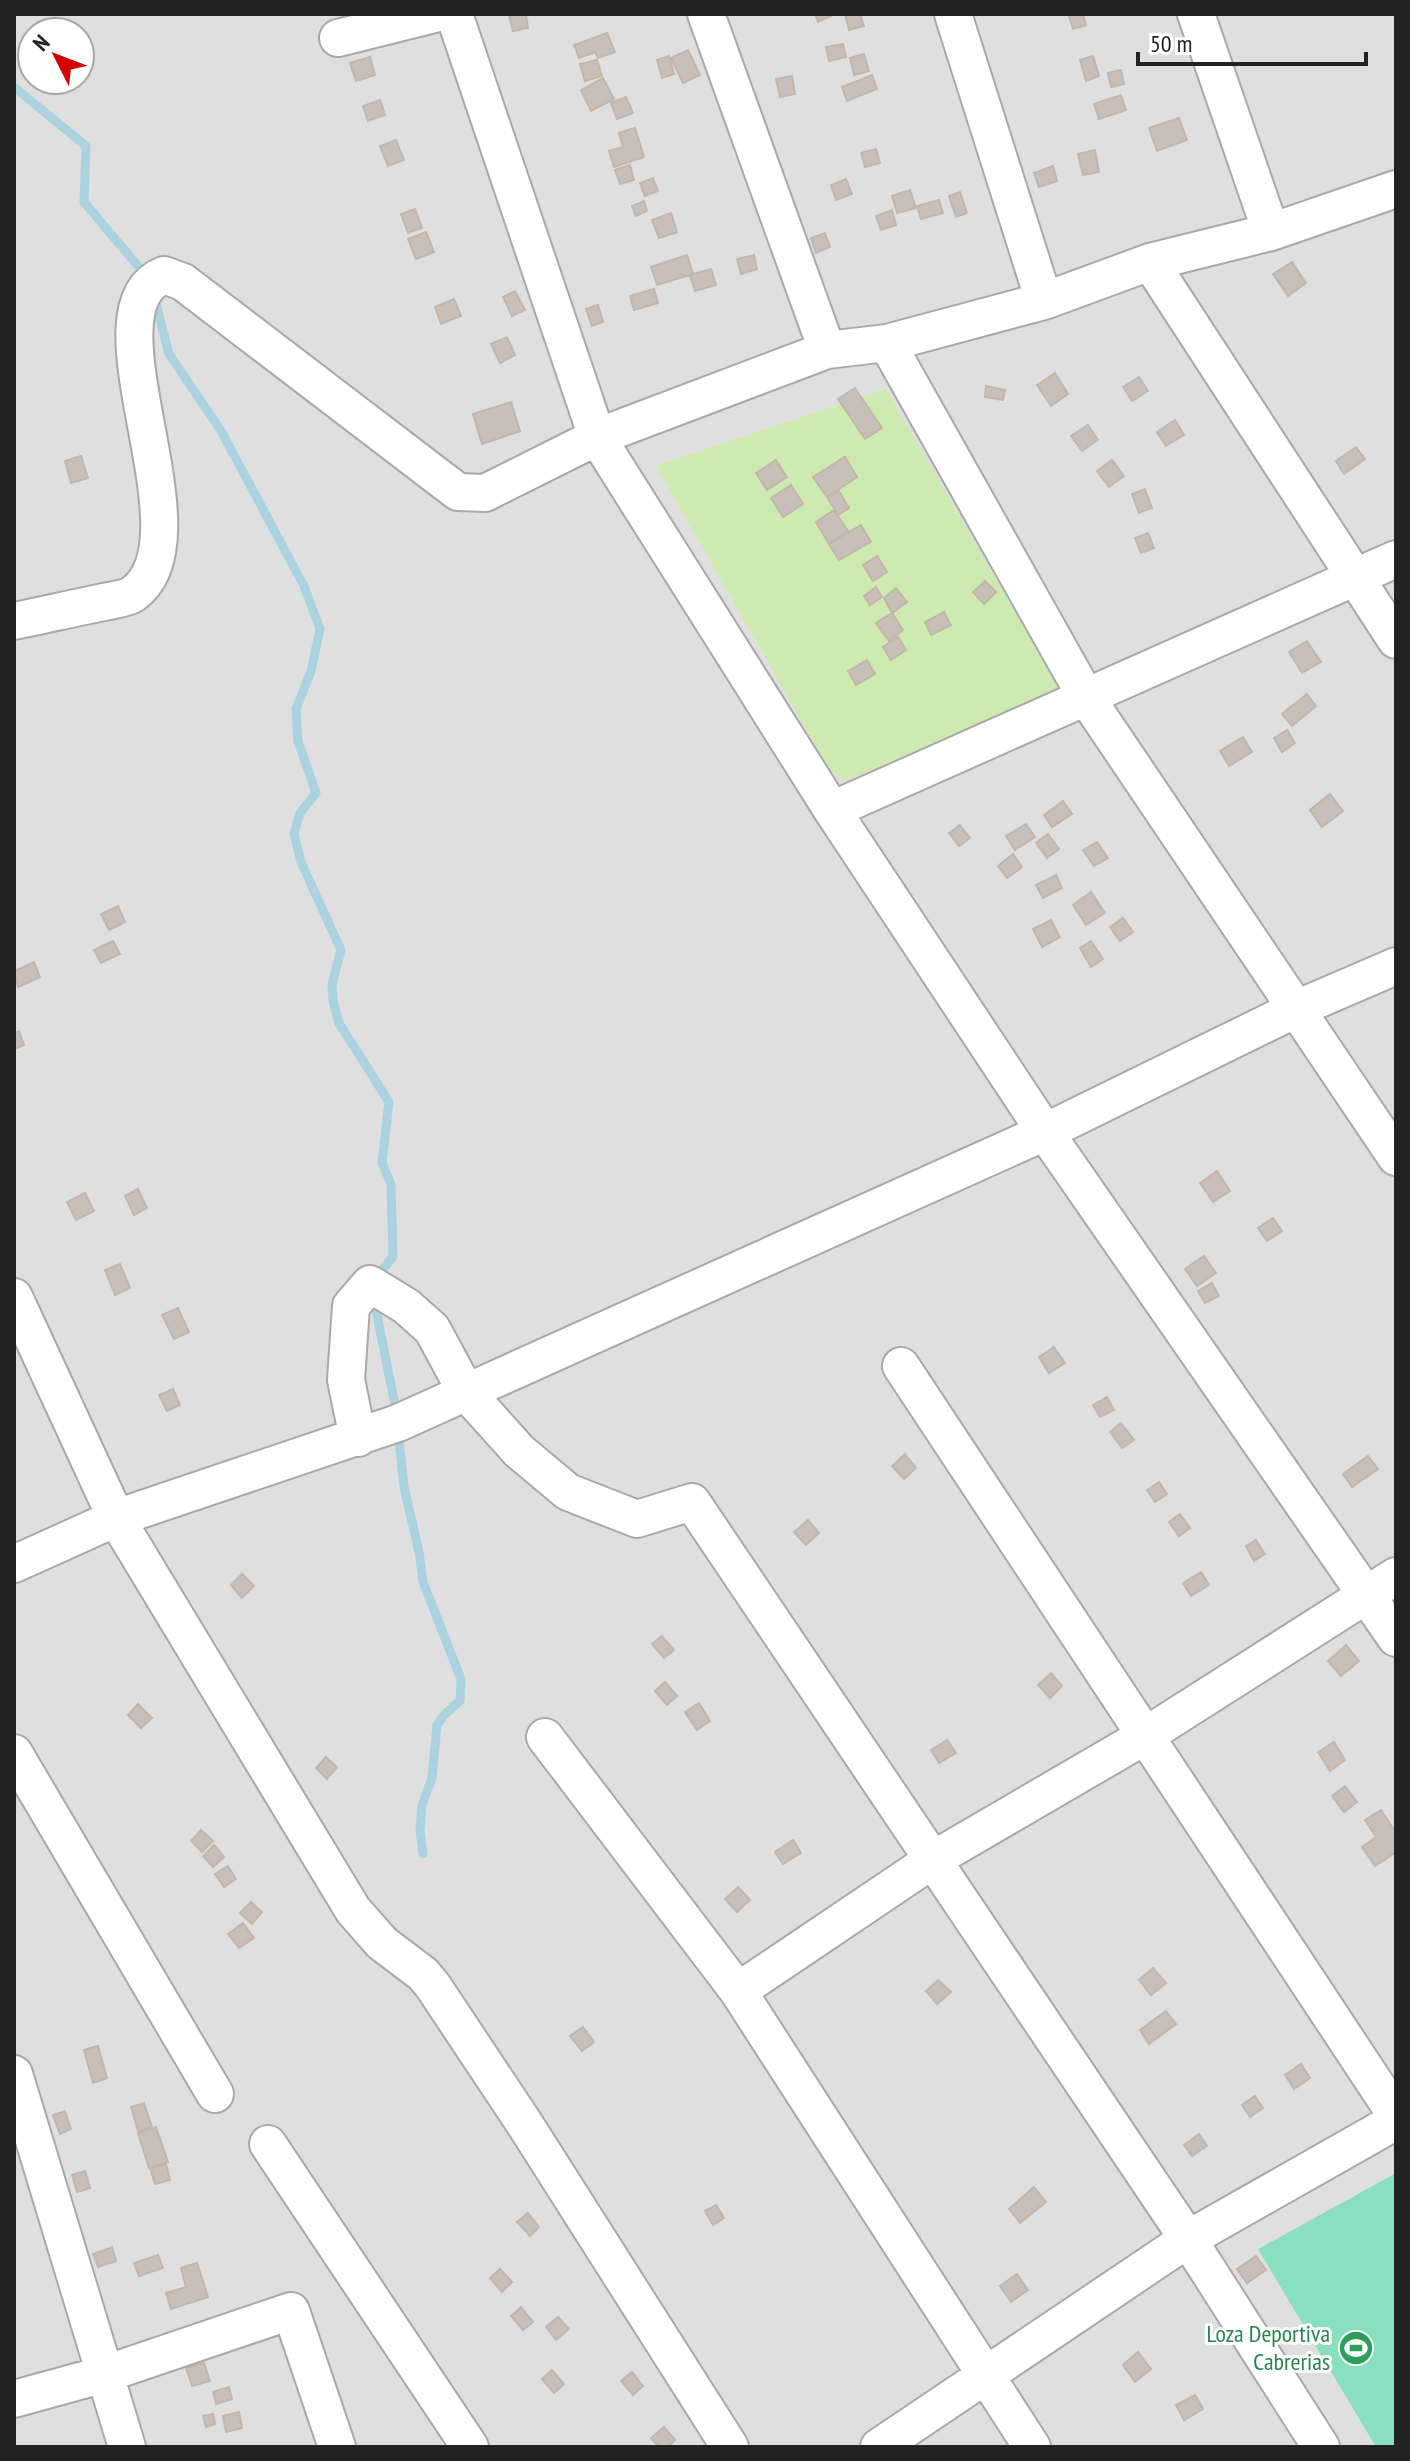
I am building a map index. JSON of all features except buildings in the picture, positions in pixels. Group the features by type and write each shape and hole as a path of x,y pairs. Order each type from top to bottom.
{"street":[{"path":"338,38 434,14"},
{"path":"454,14 597,437 832,810 1045,1132 1382,1585 1396,1638"},
{"path":"706,14 827,350"},
{"path":"953,14 1044,301"},
{"path":"1196,14 1271,232"},
{"path":"14,621 132,595 148,577 159,552 154,470 133,345 136,306 150,280 164,275 183,282 458,492 485,493 597,437 827,350 887,343 1044,301 1150,262 1271,232 1396,189"},
{"path":"1150,262 1396,640"},
{"path":"887,343 1086,697 1396,1157"},
{"path":"832,810 1396,559"},
{"path":"14,1564 116,1518 358,1438 466,1392 1045,1132 1296,1009 1396,966"},
{"path":"358,1438 346,1380 351,1306 370,1284 406,1306 432,1329 466,1392 519,1451 568,1492 637,1519 692,1502 1188,2239 1321,2447"},
{"path":"14,1297 116,1518 353,1910 382,1943 423,1974 433,1986 730,2447"},
{"path":"879,2447 1188,2239 1396,2118 901,1366"},
{"path":"738,1991 934,1859 1145,1736 1382,1585"},
{"path":"545,1737 738,1991 1032,2447"},
{"path":"14,1753 25,1799 215,2094"},
{"path":"14,2074 127,2447"},
{"path":"268,2144 470,2447"},
{"path":"14,2399 105,2374 291,2311 337,2447"}],"shaded area":[{"path":"14,14 1396,14 1396,2447 14,2447"}],"green space":[{"path":"886,389 1059,688 846,781 829,769 656,466"},
{"name":"Loza Deportiva Cabrerias","path":"1396,2173 1396,2447 1376,2447 1258,2249"}],"waterway":[{"path":"14,87 86,146 84,202 148,278"},
{"path":"155,300 169,354 220,429 304,586 320,629 311,671 296,709 298,741 316,793 300,813 294,834 301,862 341,950 332,984 339,1023 389,1102 382,1163 391,1184 393,1257 374,1279"},
{"path":"374,1300 397,1415"},
{"path":"398,1429 404,1487 423,1582 461,1679 460,1701 437,1725 432,1778 422,1805 420,1831 423,1854"}],"place":[{"name":"Loza Deportiva Cabrerias","path":"1356,2348"}]}
